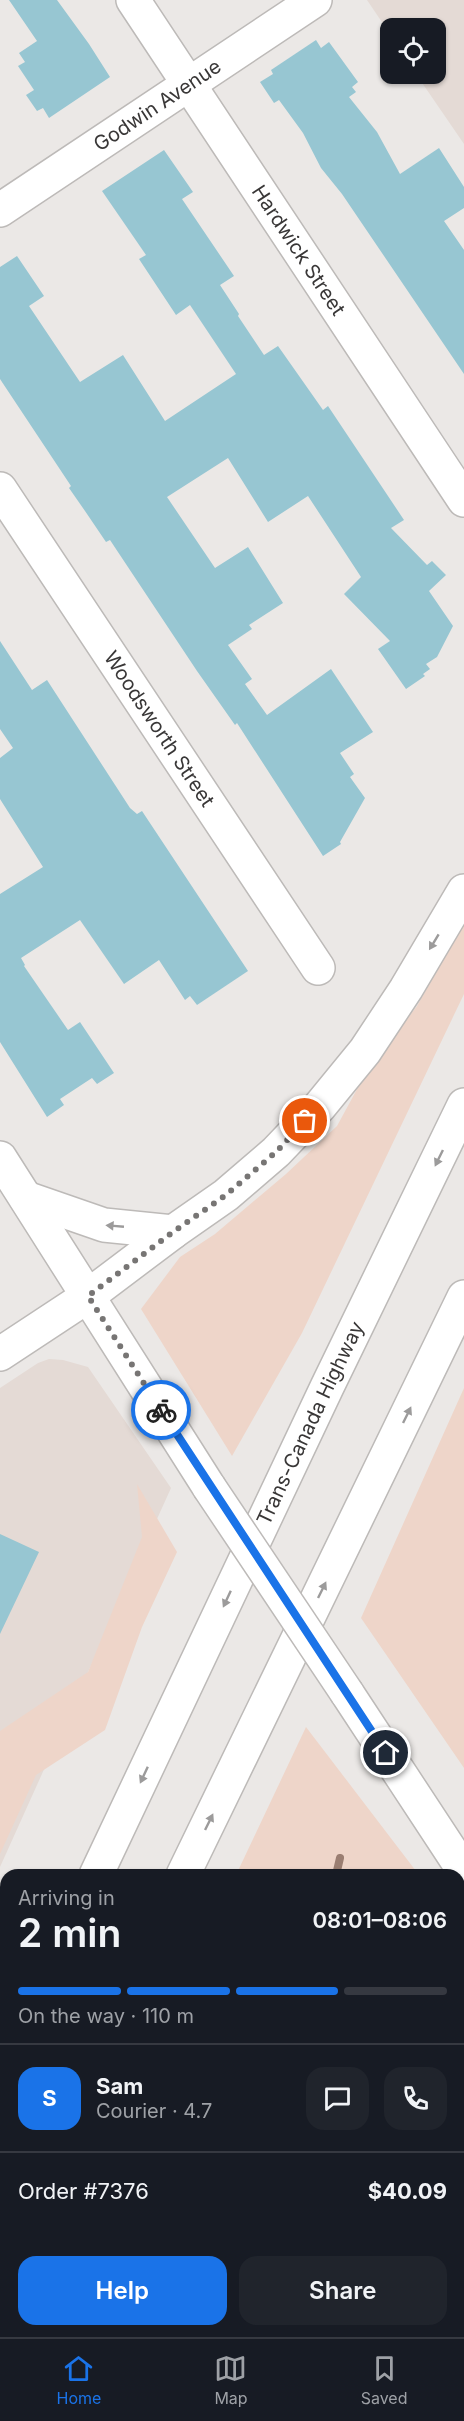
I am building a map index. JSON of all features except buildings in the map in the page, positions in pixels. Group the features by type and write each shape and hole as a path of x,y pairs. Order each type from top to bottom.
{"main road":[{"name":"Hardwick Street","path":"133,0 464,500"},
{"name":"Godwin Avenue","path":"0,210 315,0"},
{"name":"Woodsworth Street","path":"0,489 318,968"},
{"path":"0,1354 88,1296 226,1195 276,1152 320,1106 365,1051 406,989 464,891"},
{"name":"Trans-Canada Highway","path":"99,1869 464,1105"},
{"path":"0,1158 209,1487 463,1869"},
{"path":"26,1198 104,1225 173,1232"},
{"path":"186,1869 464,1297"}],"shaded area":[{"path":"367,0 464,0 464,144 423,84 446,84 446,18 380,19"},
{"path":"464,922 464,994 302,1333 232,1456 141,1309 180,1257 215,1234 286,1174 337,1126 368,1069 417,1006"},
{"path":"49,1359 63,1360 88,1367 171,1488 0,1867 0,1388 38,1363"},
{"path":"464,1388 464,1768 361,1618"},
{"path":"137,1484 177,1552 142,1627 105,1730 36,1775 0,1854 0,1731 88,1672 142,1537"},
{"path":"306,1727 414,1869 239,1869"}],"waterway":[{"path":"337,1869 340,1858"}],"way so far":[{"path":"161,1410 88,1296 226,1195 276,1152 305,1121"}],"route":[{"path":"161,1410 209,1487 386,1753"}]}
